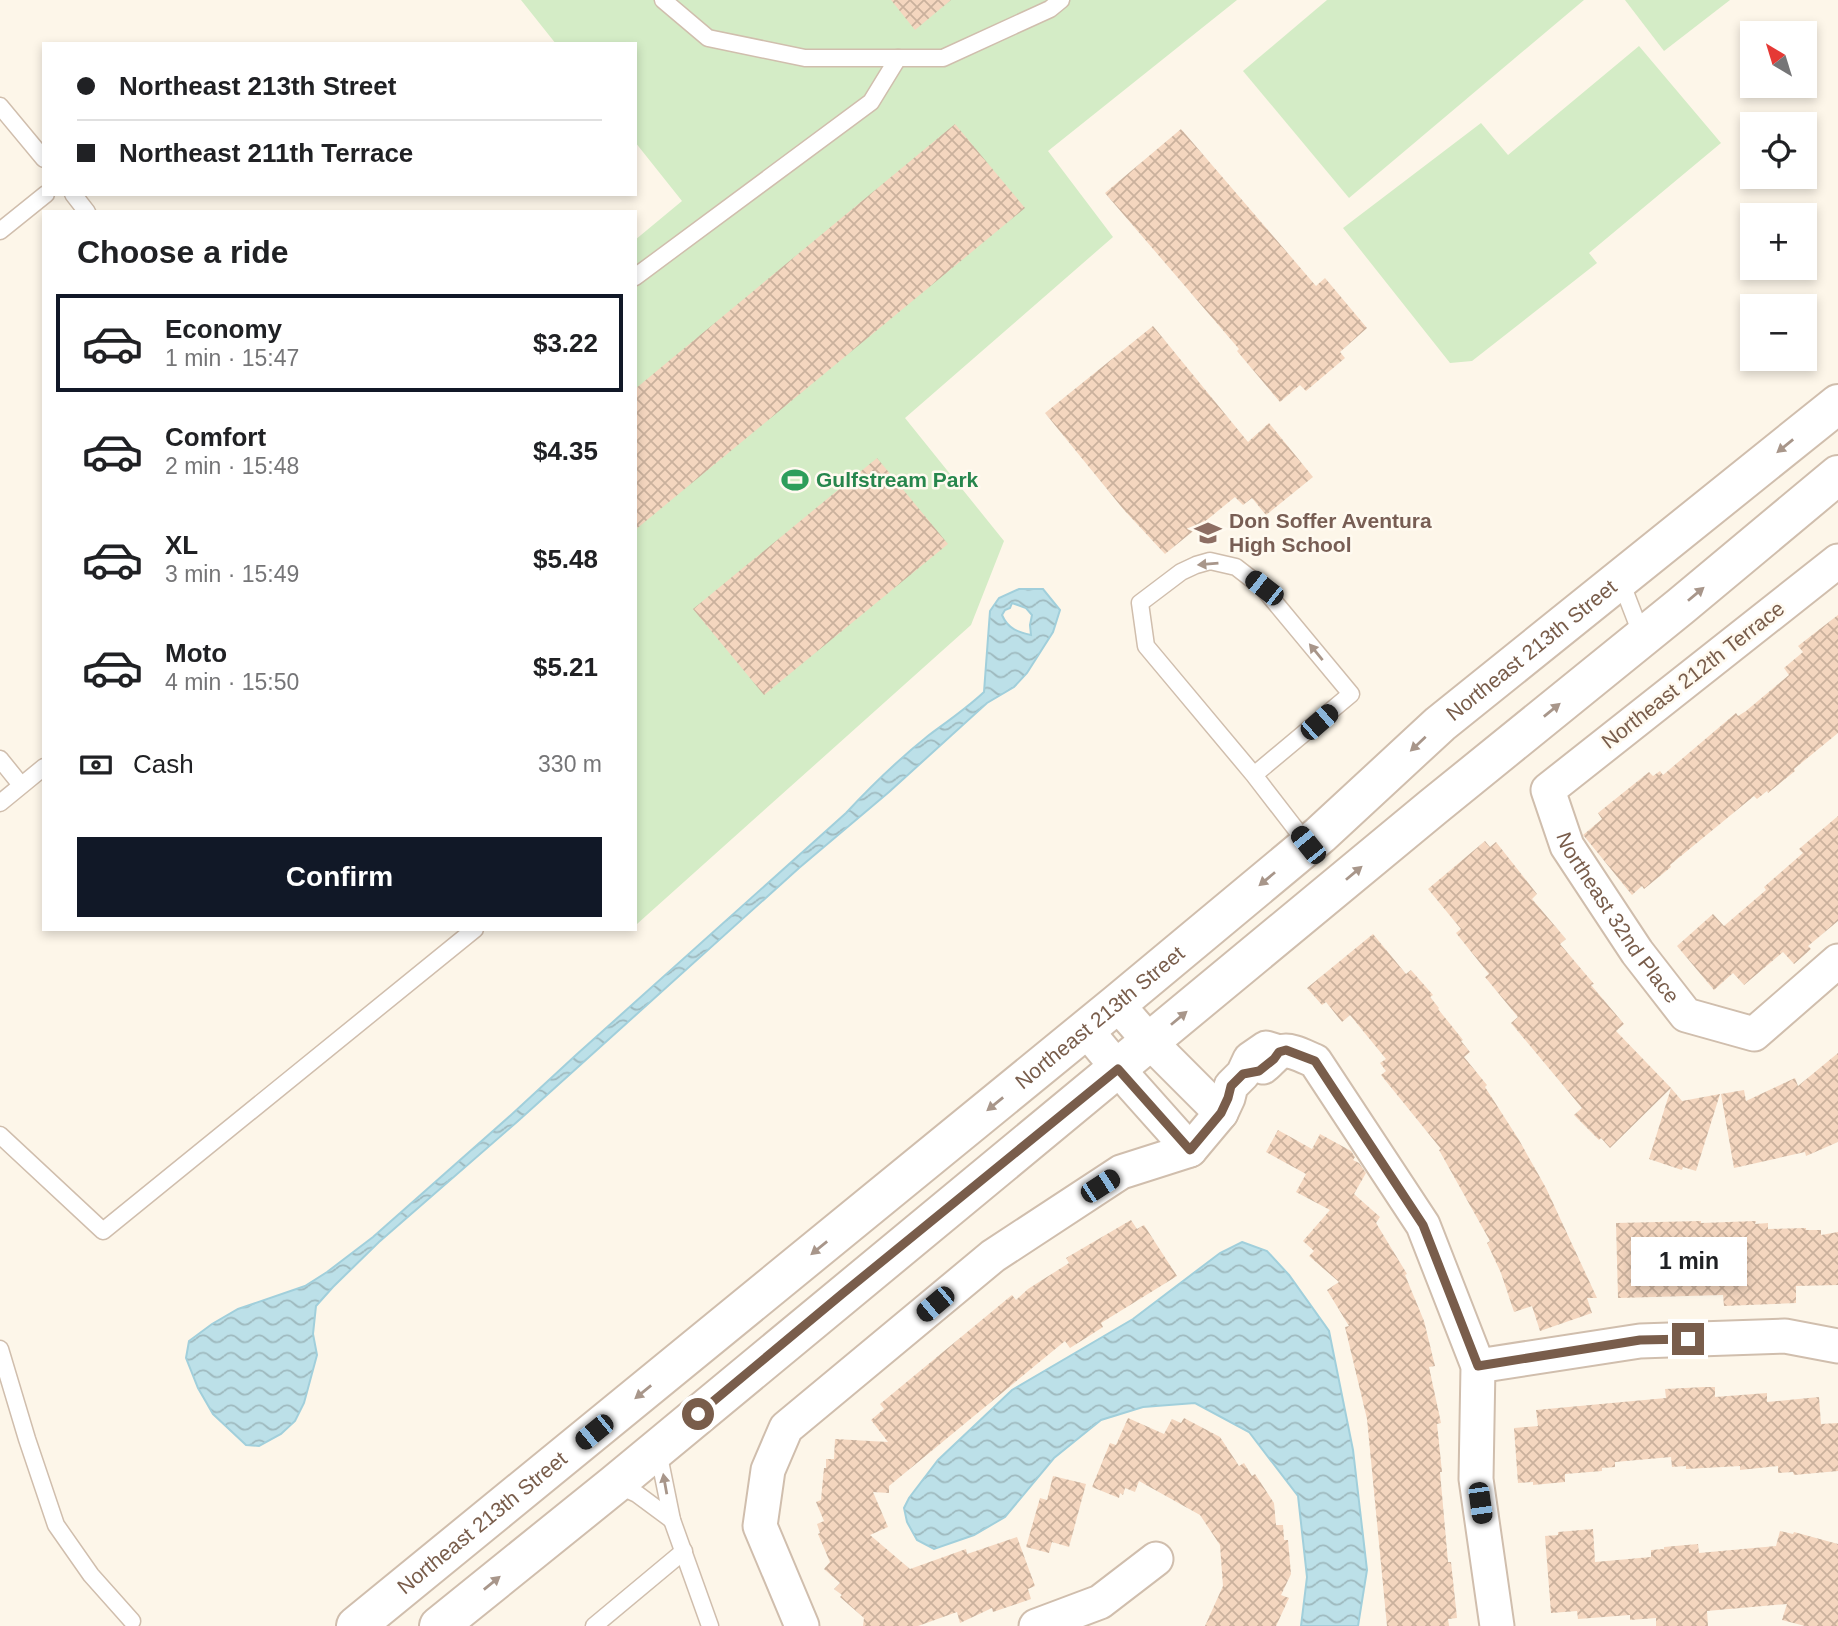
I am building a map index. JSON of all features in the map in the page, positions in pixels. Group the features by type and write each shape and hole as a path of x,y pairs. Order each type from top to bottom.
{"street":[{"name":"Northeast 213th Street","path":"356,1626 1086,1030 1308,845 1440,724 1838,404"},
{"path":"439,1626 615,1484 1838,475"},
{"name":"Northeast 212th Terrace","path":"1548,790 1838,561"},
{"name":"Northeast 32nd Place","path":"1548,790 1567,846 1637,952 1686,1015 1754,1034 1838,961"},
{"path":"1117,1004 1150,1042 1221,1113"},
{"path":"1086,1030 1190,1150"},
{"path":"802,1626 760,1526 768,1470 786,1428 993,1256 1121,1172 1190,1150 1221,1113 1231,1086 1243,1074 1250,1059 1266,1048 1315,1061 1423,1225 1478,1366 1476,1479 1497,1626"},
{"path":"1478,1366 1640,1340 1785,1336 1838,1346"},
{"path":"1036,1626 1100,1602 1156,1559"}],"lane":[{"path":"663,0 708,38 805,58 943,58 1050,9 1061,0"},
{"path":"637,276 871,102 898,58"},
{"path":"0,106 42,157"},
{"path":"0,231 44,196"},
{"path":"75,196 85,210"},
{"path":"1254,775 1351,694 1264,588 1236,567 1210,561 1181,572 1140,603 1146,646 1254,775 1308,845"},
{"path":"1620,579 1643,637"},
{"path":"0,758 21,785"},
{"path":"0,803 42,769"},
{"path":"0,1135 103,1231 473,931"},
{"path":"0,1349 56,1525 91,1575 135,1624"},
{"path":"657,1448 672,1520 710,1626"},
{"path":"615,1484 636,1494 672,1520"},
{"path":"594,1626 684,1551"}],"green space":[{"name":"Gulfstream Park","path":"521,0 1237,0 1048,151 1113,237 905,418 1004,541 971,625 637,924 637,238 682,201 637,145 637,42 554,42"},
{"path":"1327,0 1584,0 1349,198 1243,71"},
{"path":"1625,0 1730,0 1664,51"},
{"path":"1639,46 1721,143 1589,253 1597,263 1472,361 1450,363 1343,228 1481,123 1508,155"}],"water":[{"path":"1019,589 1043,589 1060,610 1053,632 1027,673 1014,687 987,703 889,792 799,868 379,1242 333,1287 316,1306 313,1334 317,1355 304,1403 295,1421 281,1434 259,1446 246,1445 213,1414 198,1388 186,1358 189,1341 238,1309 305,1286 373,1237 846,813 896,763 984,692 990,611 999,598","holes":["1012,603 1026,608 1032,615 1031,635 1014,629 1002,615"]},
{"path":"1242,1242 1267,1251 1289,1275 1329,1331 1353,1450 1367,1570 1358,1626 1301,1626 1307,1577 1298,1496 1249,1432 1195,1403 1143,1407 1101,1420 1054,1458 1005,1517 974,1535 934,1549 917,1540 907,1522 904,1508 909,1498 938,1460 1012,1390 1133,1319 1220,1253"}],"building":[{"path":"891,0 951,0 915,30"},
{"path":"955,124 1025,208 637,528 637,387"},
{"path":"1181,129 1316,286 1325,278 1367,328 1340,352 1345,358 1306,391 1300,385 1280,402 1237,351 1239,349 1105,193"},
{"path":"1153,326 1248,442 1269,423 1313,477 1266,515 1252,498 1243,505 1235,497 1165,554 1124,510 1045,413"},
{"path":"877,458 948,544 764,695 693,609"},
{"path":"1838,615 1838,733 1768,793 1767,791 1757,799 1754,796 1644,889 1642,886 1632,895 1583,835 1602,819 1598,813 1649,772 1653,776 1660,771 1663,775 1736,713 1738,716 1746,711 1789,675 1784,668 1803,652 1798,646"},
{"path":"1838,816 1838,921 1808,946 1811,949 1794,964 1783,952 1744,985 1733,973 1714,990 1677,946 1713,914 1724,926 1803,853 1799,849"},
{"path":"1485,841 1490,847 1496,842 1537,894 1532,899 1566,939 1560,944 1624,1024 1616,1031 1671,1088 1610,1148 1574,1115 1582,1108 1511,1023 1518,1017 1485,977 1489,974 1456,933 1461,929 1428,889"},
{"path":"1373,934 1406,974 1411,970 1433,995 1430,997 1470,1052 1464,1057 1487,1085 1485,1087 1546,1188 1597,1298 1587,1298 1592,1313 1540,1331 1532,1306 1514,1312 1501,1273 1487,1243 1490,1241 1439,1150 1441,1149 1381,1075 1386,1071 1380,1063 1386,1059 1350,1015 1342,1022 1326,1002 1322,1005 1307,988"},
{"path":"1838,1053 1838,1142 1806,1156 1805,1152 1734,1168 1721,1094 1744,1090 1746,1101 1795,1078 1798,1086"},
{"path":"1671,1088 1682,1101 1720,1094 1696,1171 1683,1167 1682,1170 1649,1159"},
{"path":"1278,1130 1312,1149 1320,1134 1351,1151 1355,1157 1353,1160 1359,1163 1366,1173 1354,1194 1380,1217 1376,1223 1407,1274 1405,1275 1424,1321 1435,1366 1429,1367 1441,1423 1437,1424 1440,1472 1448,1562 1451,1562 1457,1618 1448,1619 1449,1626 1387,1626 1367,1419 1345,1327 1349,1326 1327,1290 1339,1282 1309,1256 1314,1251 1303,1241 1330,1210 1296,1192 1306,1174 1266,1152"},
{"path":"1131,1220 1137,1229 1144,1225 1177,1276 1101,1323 1103,1327 1070,1348 1065,1341 889,1486 889,1493 873,1492 888,1527 870,1535 910,1569 966,1549 967,1554 1017,1537 1035,1586 1028,1589 1031,1599 993,1612 992,1608 960,1623 957,1612 918,1626 863,1626 864,1618 840,1597 842,1595 834,1589 840,1583 824,1569 830,1562 818,1534 817,1524 824,1521 816,1502 821,1500 826,1459 834,1459 835,1439 888,1442 871,1420 884,1409 880,1404 1012,1295 1016,1300 1028,1289 1069,1263 1066,1258"},
{"path":"1756,1221 1755,1224 1768,1223 1768,1229 1806,1228 1821,1230 1821,1235 1838,1232 1838,1285 1796,1286 1796,1303 1724,1306 1723,1295 1618,1298 1616,1223"},
{"path":"1715,1387 1715,1397 1767,1393 1767,1402 1819,1397 1821,1424 1838,1423 1838,1471 1794,1475 1793,1472 1778,1473 1778,1466 1740,1470 1740,1466 1686,1469 1686,1466 1672,1467 1671,1457 1615,1462 1615,1467 1602,1468 1602,1471 1565,1474 1565,1482 1533,1485 1533,1482 1518,1483 1514,1428 1538,1426 1536,1410 1666,1398 1665,1389"},
{"path":"1128,1418 1164,1434 1172,1419 1181,1423 1184,1418 1220,1437 1239,1466 1244,1463 1252,1476 1255,1474 1274,1503 1276,1525 1283,1525 1284,1540 1288,1540 1291,1574 1281,1595 1289,1598 1276,1626 1205,1626 1223,1586 1220,1545 1200,1515 1139,1481 1135,1492 1125,1488 1119,1498 1092,1487 1110,1443 1116,1445"},
{"path":"1053,1476 1086,1484 1069,1547 1052,1542 1049,1553 1026,1547 1040,1498 1047,1500"},
{"path":"1593,1529 1595,1562 1651,1557 1651,1550 1664,1547 1698,1544 1699,1553 1776,1546 1780,1531 1838,1544 1838,1626 1805,1626 1782,1620 1787,1604 1707,1611 1708,1626 1656,1626 1656,1618 1630,1620 1630,1615 1578,1619 1577,1611 1551,1613 1545,1536"}],"place":[{"name":"Gulfstream Park","path":"795,480"},
{"name":"Don Soffer Aventura High School","path":"1208,533"}],"route":[{"path":"698,1414 1118,1069 1190,1150 1221,1113 1231,1086 1243,1074 1259,1071 1279,1052 1286,1050 1315,1061 1423,1225 1478,1366 1640,1340 1688,1339"}]}
